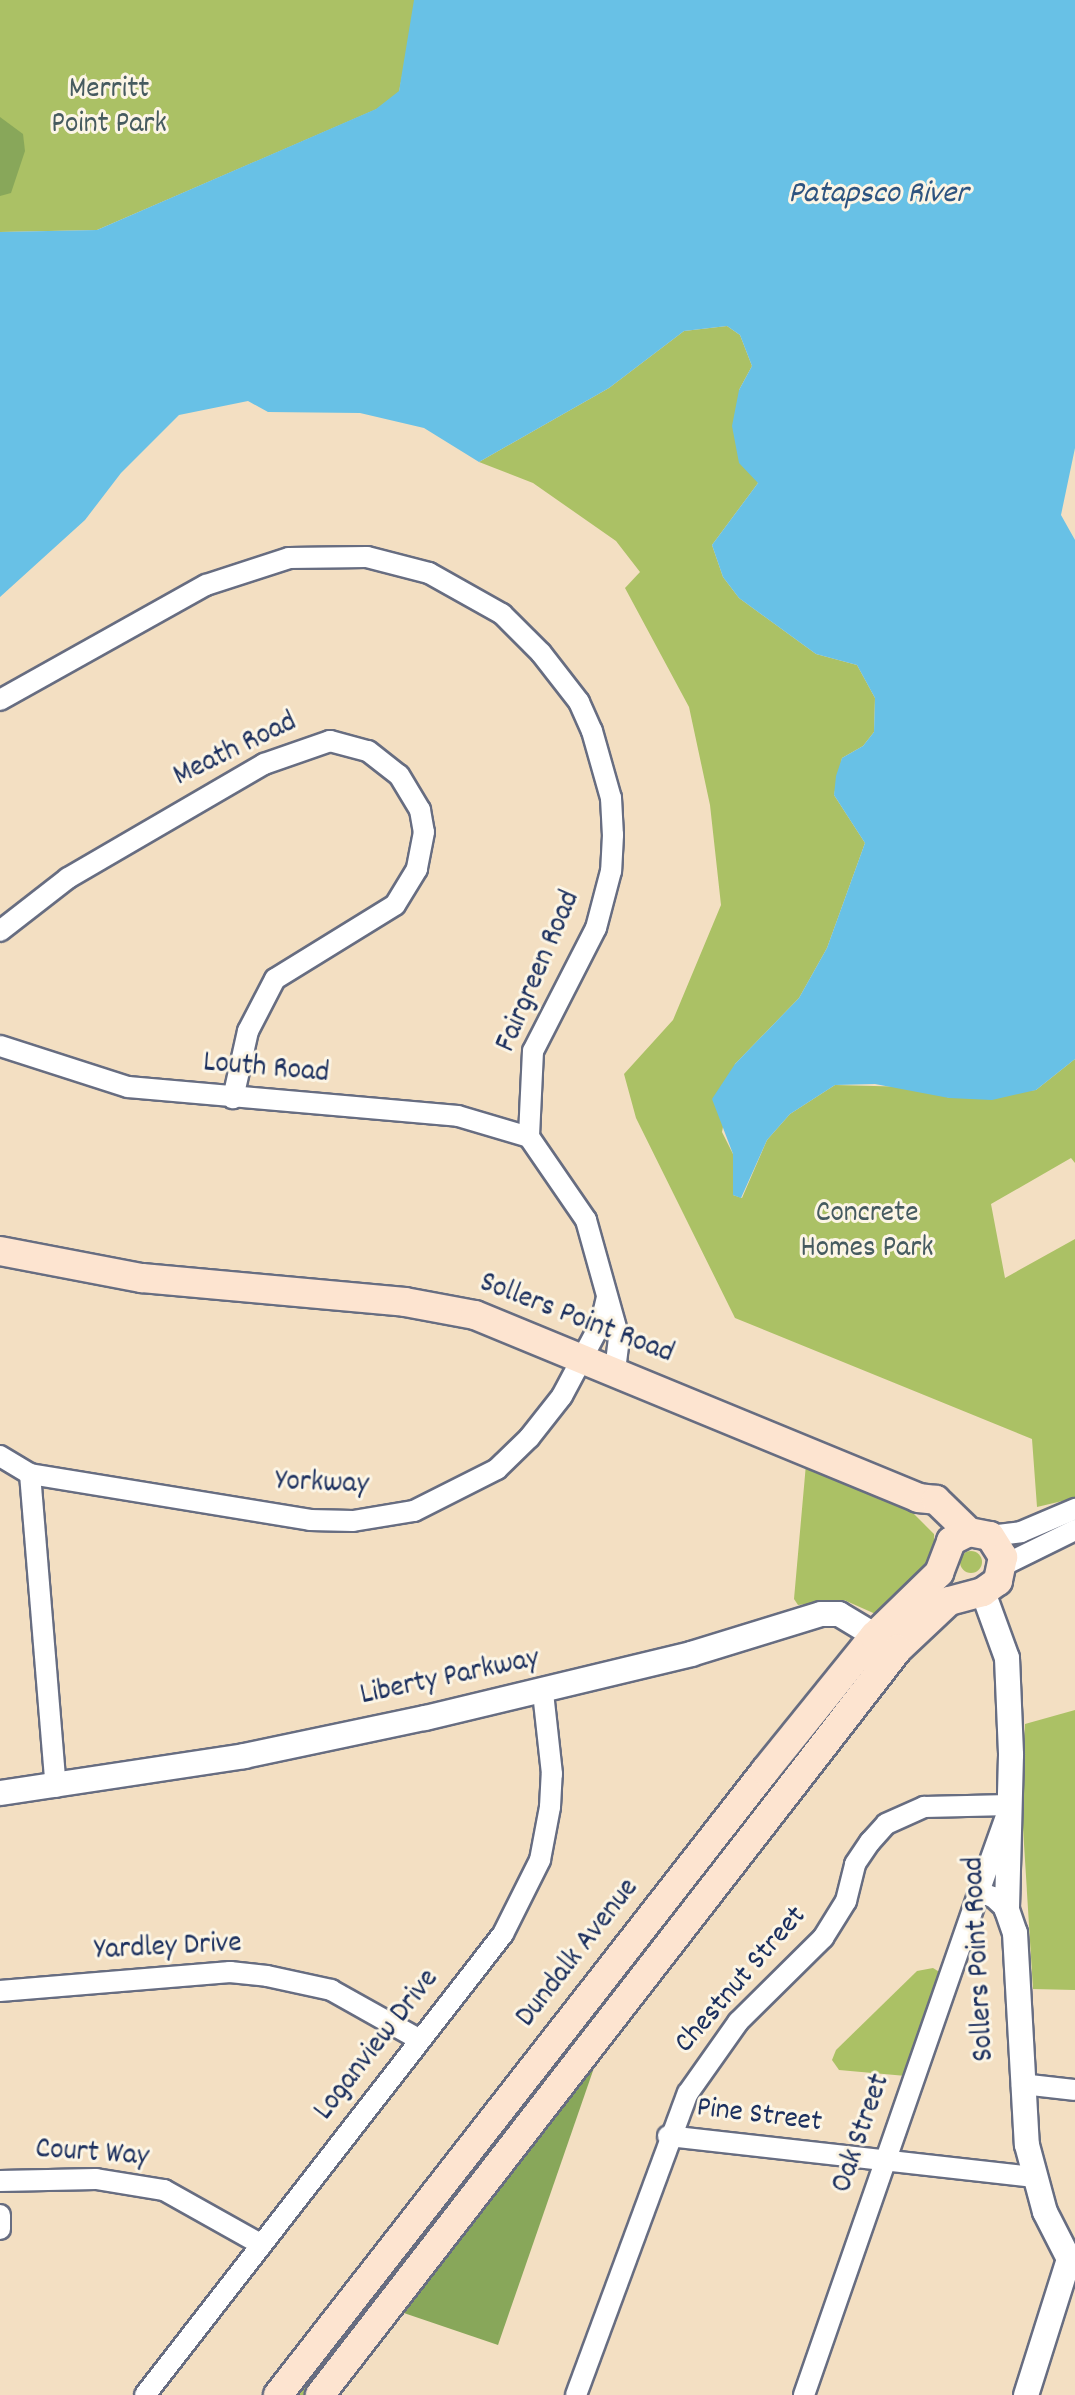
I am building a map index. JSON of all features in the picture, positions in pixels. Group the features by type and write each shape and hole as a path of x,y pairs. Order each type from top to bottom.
{"main road":[{"name":"Sollers Point Road","path":"0,1251 142,1278 446,1308 583,1357 918,1498 936,1500 979,1534"},
{"path":"918,1498 942,1532 943,1557 954,1588 977,1593"},
{"path":"979,1534 1001,1549 1004,1565"},
{"name":"Dundalk Avenue","path":"320,2395 886,1642 943,1557 979,1534"},
{"name":"Dundalk Avenue","path":"278,2395 886,1642 949,1601 977,1593 998,1581 1004,1565"}],"street":[{"name":"Fairgreen Road","path":"0,700 206,585 289,558 324,555 399,564 466,589 502,614 559,673 579,702 611,798 611,871 605,900 533,1051 529,1137"},
{"name":"Meath Road","path":"0,931 68,878 264,764 330,741 368,751 399,775 420,810 424,832 417,869 384,913 291,965 275,979 248,1031 233,1098"},
{"name":"Louth Road","path":"0,1046 77,1075 128,1087 458,1116 529,1137"},
{"path":"529,1137 586,1220 619,1338 615,1370"},
{"path":"583,1357 608,1294"},
{"name":"Yorkway","path":"0,1456 30,1474 310,1520 384,1517 436,1502 497,1469 562,1396 583,1357"},
{"path":"30,1474 56,1787"},
{"name":"Dundalk Avenue","path":"979,1534 1021,1532 1075,1509"},
{"name":"Dundalk Avenue","path":"1004,1565 1075,1530"},
{"name":"Sollers Point Road","path":"977,1593 1007,1658 1010,1805 1007,1910 1015,1933 1022,2084 1034,2177 1073,2262"},
{"name":"Liberty Parkway","path":"0,1793 56,1787 244,1756 543,1692 821,1614 839,1614 886,1642"},
{"name":"Loganview Drive","path":"145,2395 503,1934 540,1860 552,1774 543,1692"},
{"name":"Oak Street","path":"804,2395 1010,1805"},
{"name":"Chestnut Street","path":"576,2395 668,2136 709,2058 834,1921 855,1864 886,1824 924,1807 1010,1805"},
{"path":"979,1892 1007,1910"},
{"name":"Yardley Drive","path":"0,1991 230,1972 267,1976 331,1990 420,2040"},
{"path":"1022,2084 1075,2090"},
{"name":"Pine Street","path":"668,2136 884,2164 1034,2177"},
{"name":"Court Way","path":"0,2181 96,2179 164,2190 262,2245"},
{"path":"0,2215 0,2229"},
{"path":"1026,2395 1073,2262"}],"green space":[{"name":"Merritt Point Park","path":"0,0 414,0 416,4 399,92 377,109 97,230 0,232"},
{"path":"0,117 23,134 25,151 11,193 0,196"},
{"name":"Concrete Homes Park","path":"727,326 740,335 752,366 739,390 758,483 712,545 723,577 739,598 816,654 857,665 875,698 874,732 863,746 842,758 834,795 865,843 827,948 799,998 735,1064 722,1132 733,1154 733,1195 742,1198 767,1140 790,1114 835,1085 913,1087 950,1098 1036,1090 1075,1059 1075,1163 1071,1158 991,1204 1005,1278 1075,1239 1075,1498 1037,1507 1032,1439 735,1318 636,1118 624,1074 673,1020 721,905 710,805 689,707 625,588 640,572 616,541 533,483 479,462 609,388 684,331"},
{"path":"806,1464 902,1502 934,1534 935,1560 880,1616 844,1600 798,1605 794,1599"},
{"path":"971,1551 979,1554 982,1562 979,1570 971,1573 963,1570 960,1562 963,1554"},
{"path":"867,1655 857,1688 306,2395 292,2395"},
{"path":"1075,1710 1075,1990 1033,1989 1021,1796 1025,1724"},
{"path":"933,1968 941,1973 906,2076 839,2070 832,2060 836,2050 917,1971"},
{"path":"596,2062 498,2345 398,2311"}],"water":[{"name":"Patapsco River","path":"414,0 1075,0 1075,448 1061,515 1075,540 1075,1059 1036,1090 992,1100 949,1098 875,1084 835,1085 790,1114 767,1140 741,1198 733,1195 733,1154 712,1099 735,1064 799,998 827,948 865,843 834,795 836,776 842,758 863,746 874,732 875,698 857,665 816,654 739,598 723,577 712,545 758,483 739,463 732,426 739,390 752,366 740,335 727,326 684,331 609,388 479,462 424,428 360,413 268,412 248,401 179,415 121,473 85,520 0,597 0,232 97,230 376,109 399,91"}]}
